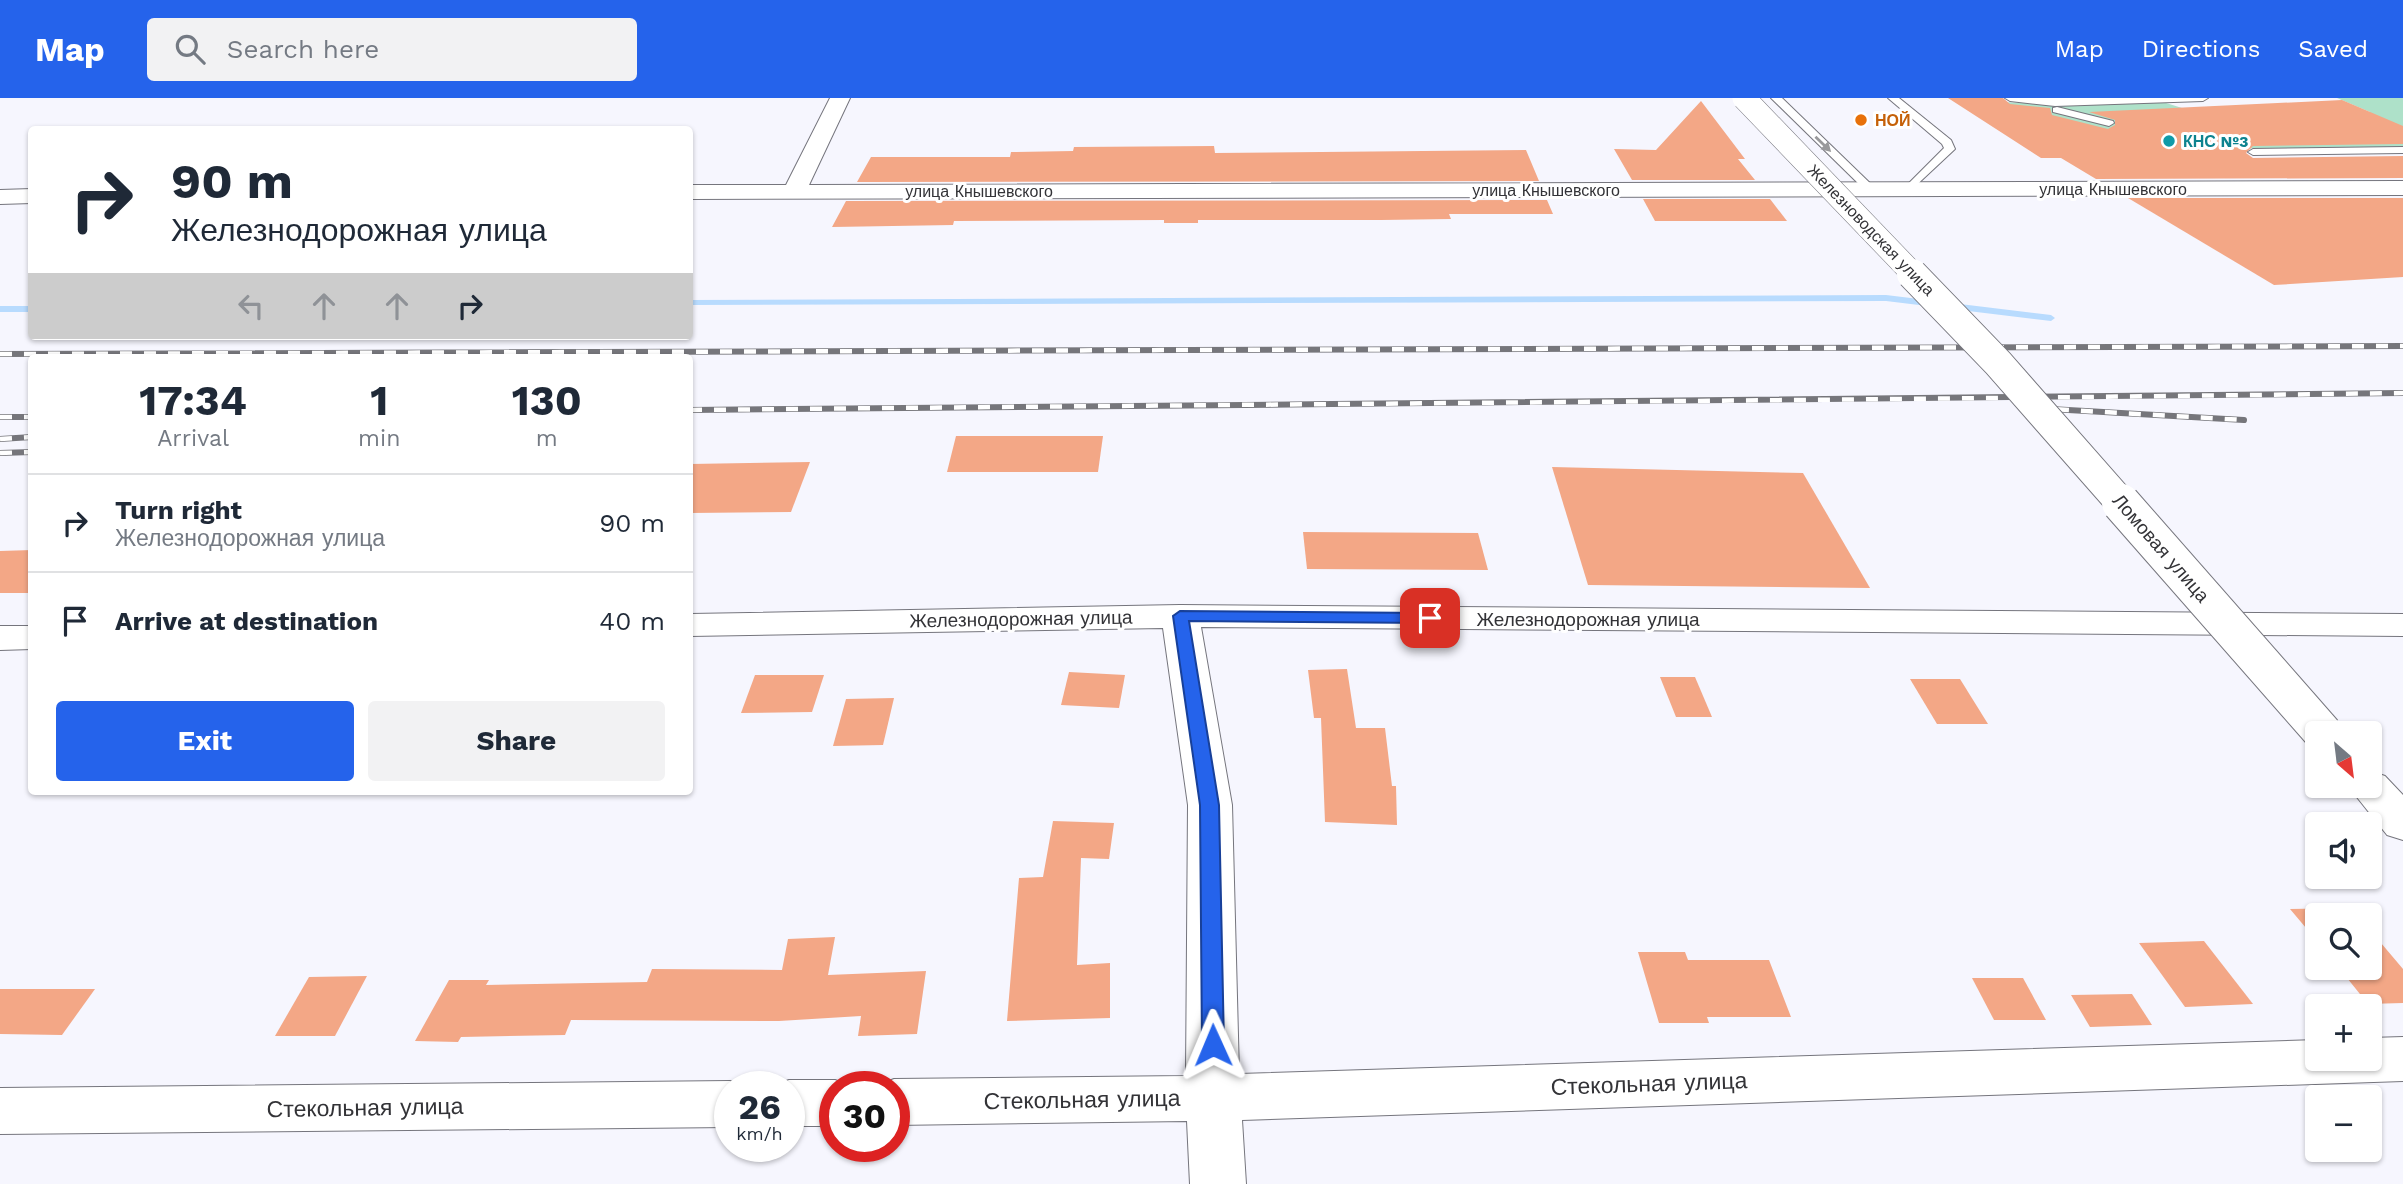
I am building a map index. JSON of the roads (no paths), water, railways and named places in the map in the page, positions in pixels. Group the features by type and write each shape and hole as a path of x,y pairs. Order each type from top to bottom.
{"street":[{"path":"794,191 840,98"},
{"name":"Железноводская улица","path":"1744,98 1998,363"},
{"name":"улица Кнышевского","path":"693,192 2403,188"},
{"path":"0,197 28,196"},
{"name":"Ломовая улица","path":"1998,363 2312,721"},
{"path":"1180,616 1210,805 1213,1098 1218,1184"},
{"name":"Железнодорожная улица","path":"693,625 1180,616 2403,625"},
{"path":"0,638 28,637"},
{"path":"2380,798 2403,824"},
{"name":"Стекольная улица","path":"910,1102 1213,1098 2403,1059"},
{"name":"Стекольная улица","path":"0,1111 714,1104"}],"lane":[{"path":"1776,98 1870,189"},
{"path":"1893,98 1947,142 1950,149 1909,189"},
{"path":"2010,98 2041,102 2203,98"},
{"path":"2041,102 2053,109 2109,123"},
{"path":"2253,152 2403,150"}],"waterway":[{"path":"693,303 1886,298 2051,318"},
{"path":"0,309 28,309"}],"railway":[{"path":"0,354 2403,346"},
{"path":"693,410 2403,393"},
{"path":"2033,408 2244,420"},
{"path":"0,417 28,417"},
{"path":"0,439 28,437"},
{"path":"0,453 28,452"}],"place":[{"name":"НОЙ","path":"1861,120"},
{"name":"КНС №3","path":"2169,141"}]}
